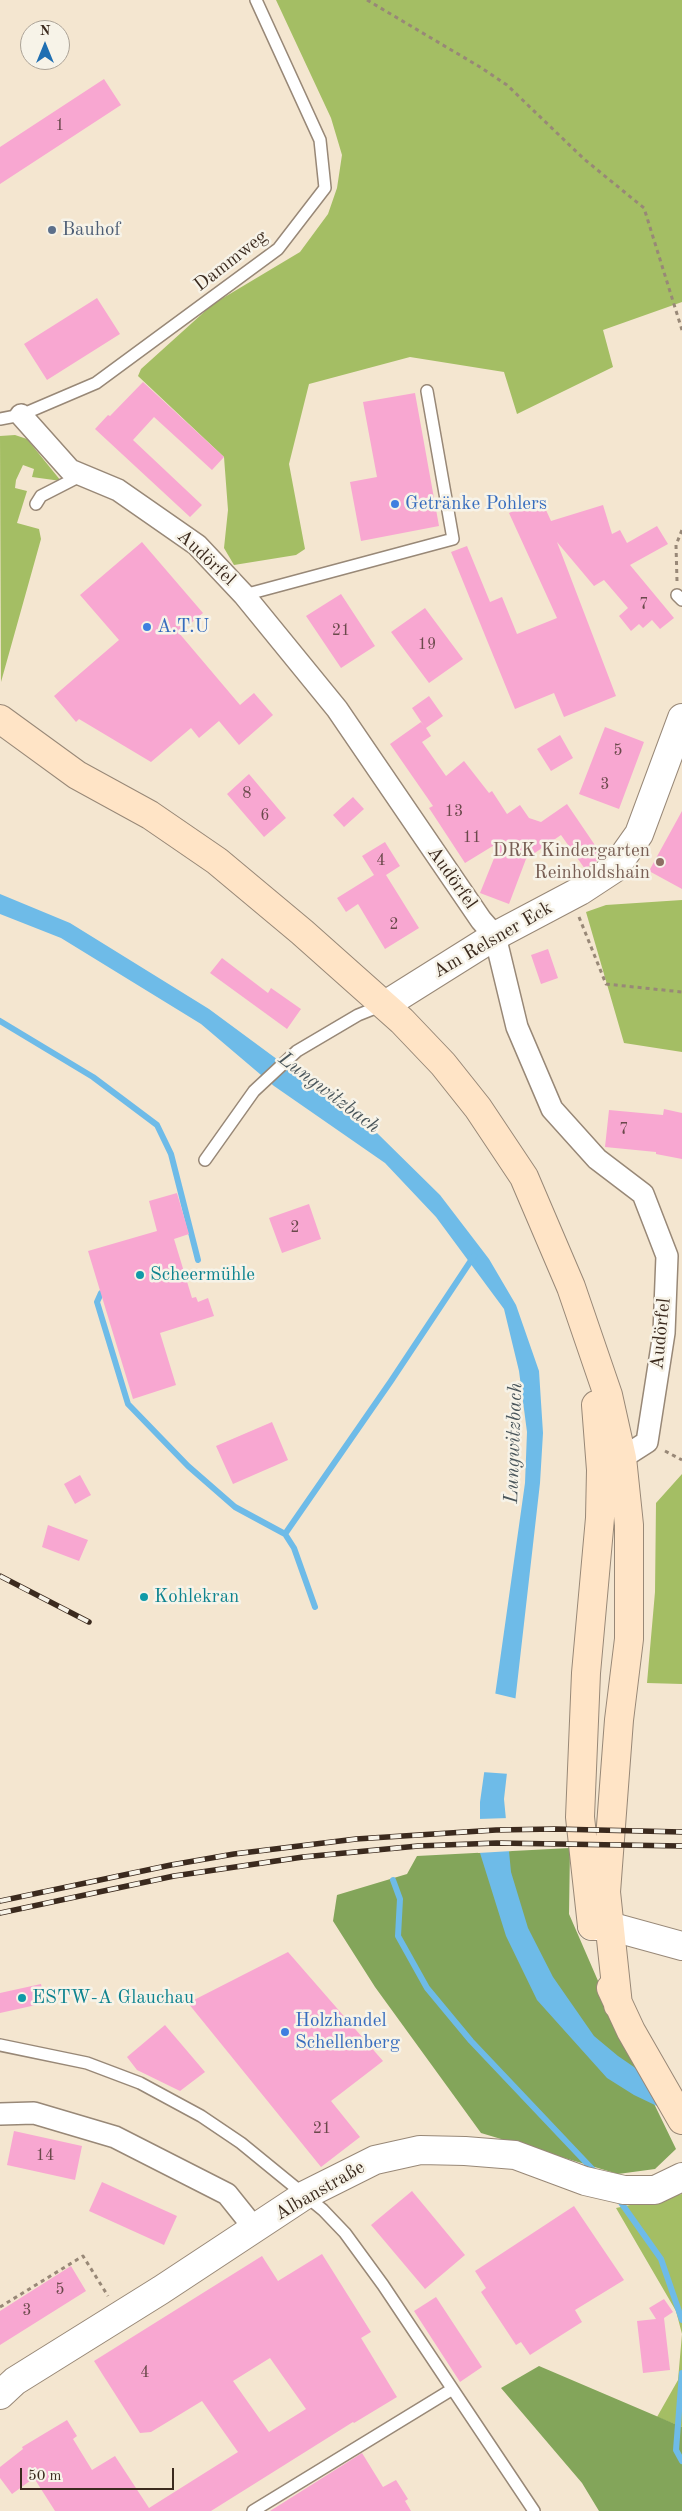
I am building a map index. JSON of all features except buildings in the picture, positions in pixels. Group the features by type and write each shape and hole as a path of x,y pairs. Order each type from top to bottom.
{"main road":[{"path":"0,718 77,775 150,815 217,861 302,932 384,1005 443,1064 478,1108 524,1177 571,1287 608,1396 622,1458 629,1525 629,1639 599,1959 631,2031 682,2120"},
{"path":"587,1334 596,1405 601,1470 600,1518 586,1673 580,1817 601,1926"}],"street":[{"name":"Audörfel","path":"21,415 70,470 118,490 197,545 244,595 336,709 476,913 495,936 517,1027 552,1109 597,1159 642,1194 667,1256 664,1333 647,1442 622,1458"},
{"name":"Am Relsner Eck","path":"384,1005 495,936 570,896 615,868 639,834 682,718"},
{"path":"601,1926 682,1946"},
{"path":"0,2114 34,2113 115,2137 228,2194 255,2229"},
{"name":"Albanstraße","path":"0,2395 15,2381 255,2229 305,2194 375,2160 420,2150 465,2151 515,2156 585,2181 624,2190 655,2190 682,2177"}],"lane":[{"name":"Dammweg","path":"21,415 96,383 278,249 325,188 320,140 256,0"},
{"path":"244,595 453,539 427,391"},
{"path":"0,420 21,415"},
{"path":"36,504 41,496 82,475"},
{"path":"205,1160 254,1091 297,1051 358,1015 384,1005"},
{"path":"0,2045 87,2063 140,2083 200,2116 241,2143 305,2194 345,2233 382,2285 451,2390 488,2440 534,2511"},
{"path":"253,2511 451,2390"}],"path":[{"path":"367,0 480,67 507,86 584,159 644,208 682,330"},
{"path":"680,598 676,545 682,530"},
{"path":"570,896 606,984 682,992"},
{"path":"0,2307 83,2256 120,2315"}],"green space":[{"path":"276,0 682,0 682,302 603,330 613,367 517,414 504,372 410,357 309,384 289,464 305,549 296,555 234,565 224,548 228,510 224,457 138,376 141,369 213,304 300,252 328,214 337,188 342,155 331,118"},
{"path":"15,435 27,439 61,481 32,477 34,469 23,465 16,480 15,488 27,491 17,523 39,529 41,539 1,682 0,436"},
{"path":"682,900 682,1052 624,1043 586,912 606,905"},
{"path":"682,1474 682,1684 647,1683 655,1592 656,1503"},
{"path":"570,1848 569,1914 628,2050 676,2149 655,2169 618,2174 481,2133 375,1987 333,1921 337,1895 407,1874 417,1856"},
{"path":"682,2194 682,2334 676,2311 616,2208"},
{"path":"682,2334 682,2427 657,2417 678,2380"},
{"path":"539,2366 682,2427 682,2511 599,2511 582,2483 501,2388"}],"water":[{"path":"0,894 70,923 209,1009 377,1133 440,1195 489,1259 516,1305 539,1371 543,1433 540,1483 504,1799 511,1872 528,1928 553,1977 594,2036 618,2056 650,2078 682,2092 682,2118 634,2095 607,2078 537,2000 506,1936 480,1853 480,1802 525,1483 527,1432 519,1371 504,1309 436,1217 385,1163 274,1086 201,1024 61,938 0,914"}],"pier":[{"path":"493,1693 518,1699 510,1774 482,1772"},
{"path":"509,1818 512,1851 478,1853 478,1819"}],"waterway":[{"path":"0,1021 93,1077 157,1125 171,1154 198,1260"},
{"path":"285,1534 391,1381 474,1256"},
{"path":"101,1293 97,1302 128,1404 188,1466 235,1507 285,1534 294,1548 315,1607"},
{"path":"393,1880 400,1899 398,1936 427,1988 471,2041 597,2174"},
{"path":"617,2197 661,2259 682,2320"},
{"path":"682,2373 676,2450 682,2461"}],"railway":[{"path":"0,1576 89,1622"},
{"path":"0,1901 171,1865 234,1854 356,1839 496,1830 555,1829 682,1832"},
{"path":"0,1913 174,1876 303,1857 418,1846 497,1843 682,1846"}],"place":[{"name":"Bauhof","path":"52,230"},
{"name":"Getränke Pohlers","path":"395,504"},
{"name":"A.T.U","path":"147,627"},
{"name":"DRK Kindergarten Reinholdshain","path":"660,862"},
{"name":"Scheermühle","path":"140,1275"},
{"name":"Kohlekran","path":"144,1597"},
{"name":"ESTW-A Glauchau","path":"22,1998"},
{"name":"Holzhandel Schellenberg","path":"285,2032"}],"water label":[{"name":"Lungwitzbach","path":"329,1093"},
{"name":"Lungwitzbach","path":"514,1443"}]}
